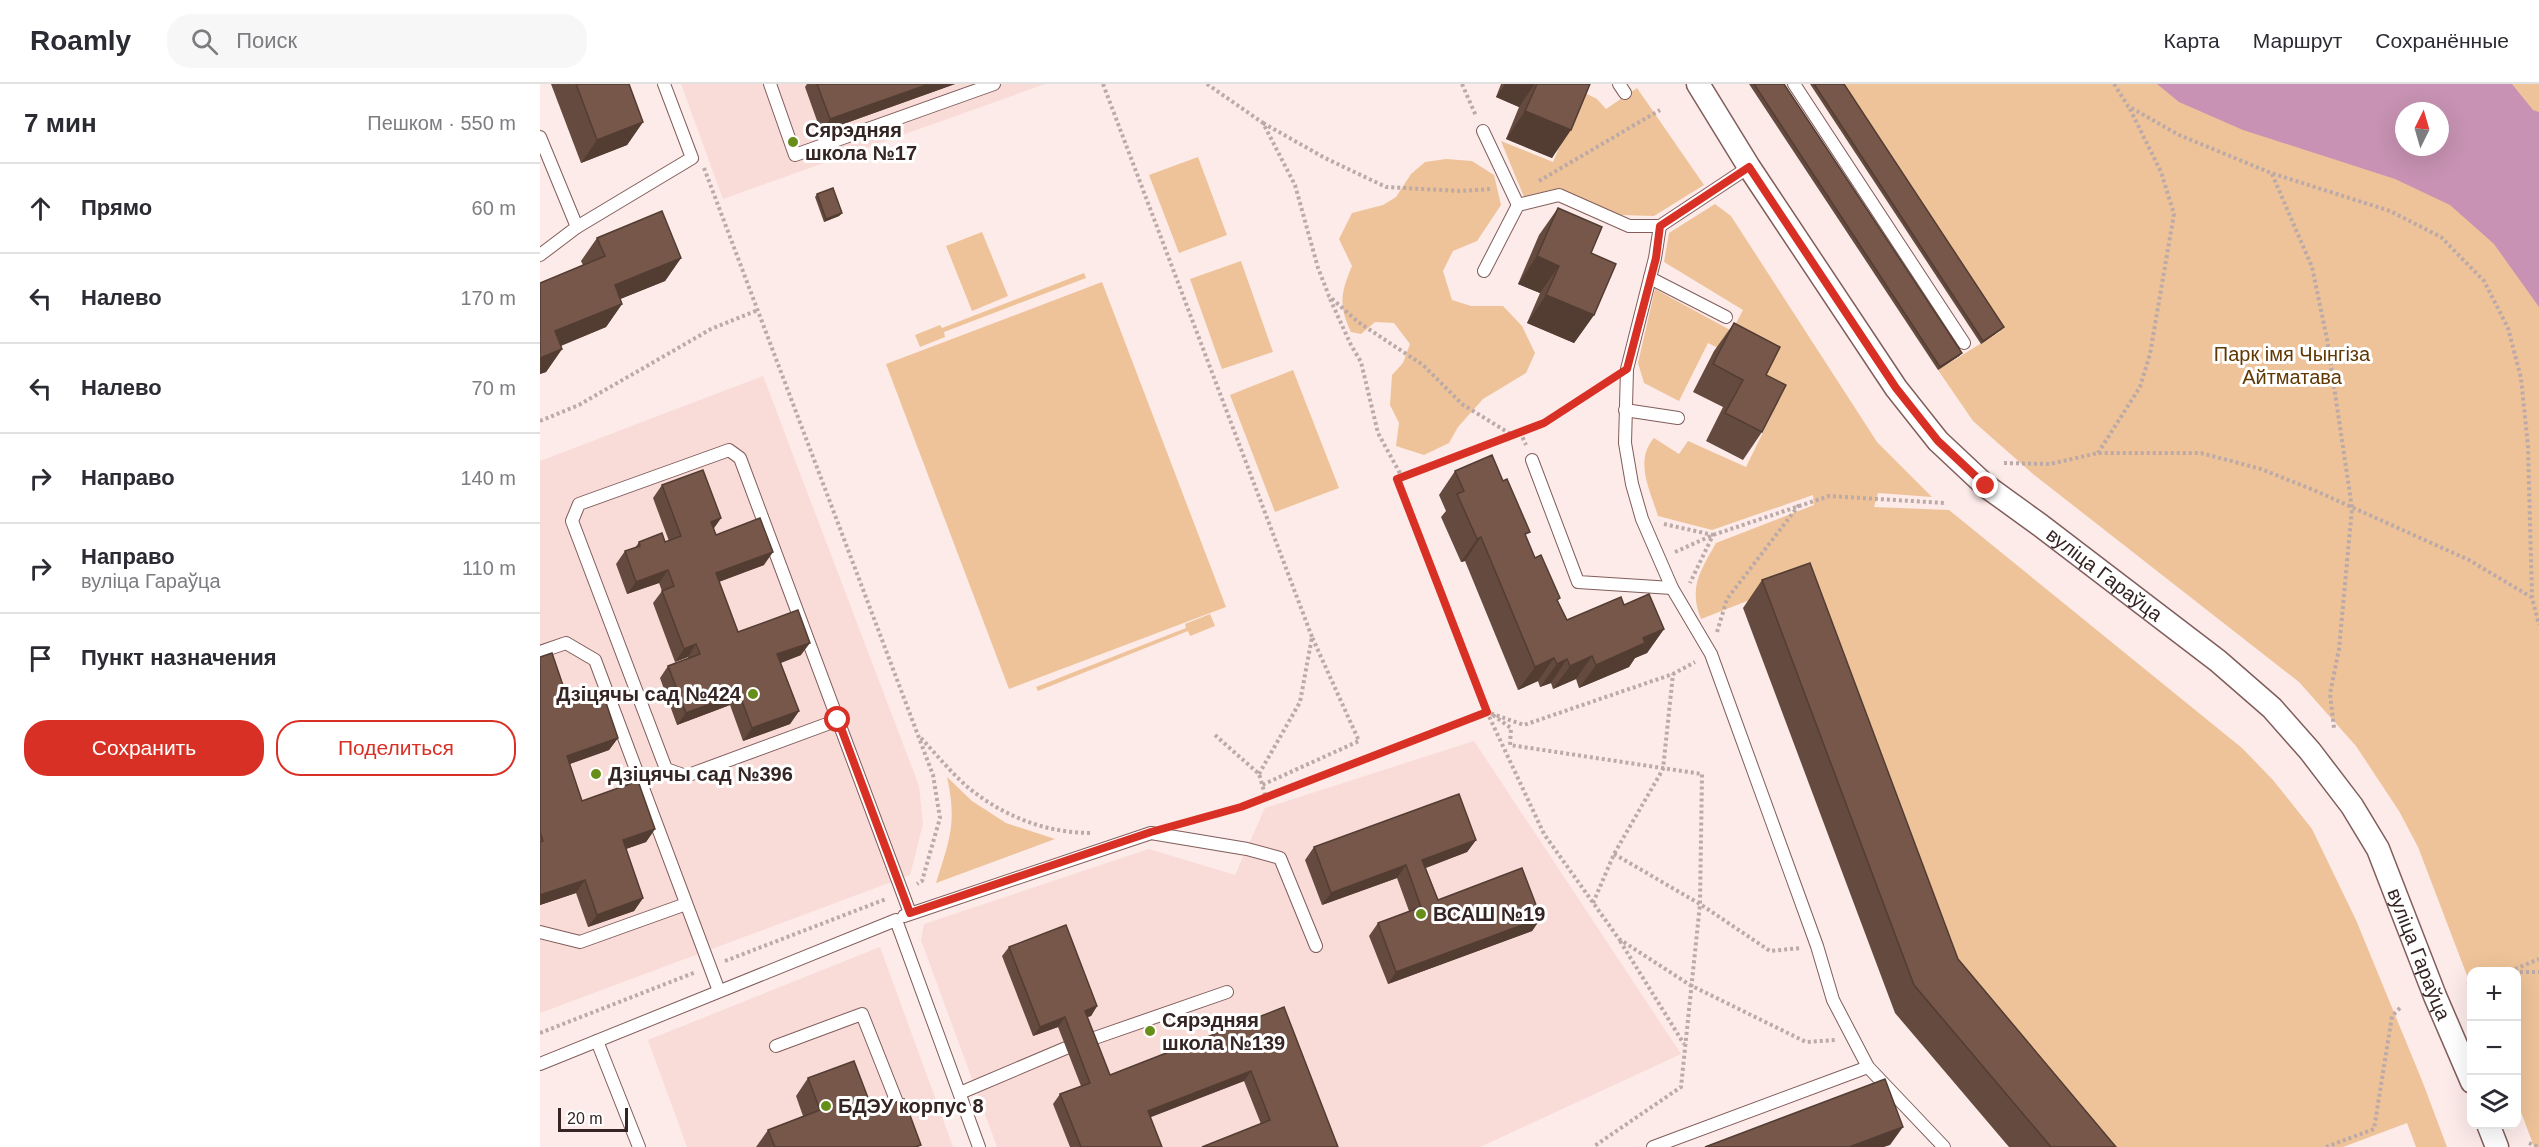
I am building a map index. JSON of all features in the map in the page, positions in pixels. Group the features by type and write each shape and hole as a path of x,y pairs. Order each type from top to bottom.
{"street":[{"name":"вуліца Гараўца","path":"1698,84 1749,167 1896,388 1938,441 1986,486 2218,661 2271,708 2310,751 2352,806 2379,849 2434,996 2469,1075"},
{"path":"2490,1129 2497,1147"}],"lane":[{"path":"540,255 577,227 693,158 664,84"},
{"path":"770,84 795,155 994,84"},
{"path":"1794,84 1964,343"},
{"path":"1483,131 1516,200 1484,271"},
{"path":"540,138 577,227"},
{"path":"1516,200 1559,195 1629,226 1660,226 1749,167"},
{"path":"1660,226 1650,278 1627,369 1625,443 1632,484 1642,519 1672,588 1711,654 1816,946 1833,1000 1869,1067 1944,1147"},
{"path":"1650,278 1726,317"},
{"path":"1625,410 1678,418"},
{"path":"838,720 686,776 666,769 572,521 579,504 729,450 740,458 838,720 910,913"},
{"path":"1532,460 1578,582 1672,588"},
{"path":"540,652 566,642 595,660 719,991"},
{"path":"540,1064 910,913 1151,832 1247,849 1280,858 1317,946"},
{"path":"540,932 580,942 686,904"},
{"path":"896,920 979,1147"},
{"path":"1086,1041 1227,992"},
{"path":"776,1046 862,1014 906,1125"},
{"path":"597,1041 639,1147"},
{"path":"960,1093 1066,1047"},
{"path":"1653,1147 1869,1067"}],"path":[{"path":"1103,84 1312,637 1359,741 1262,785"},
{"path":"1207,84 1263,123 1325,158 1386,187 1460,191 1493,189"},
{"path":"1462,84 1483,131"},
{"path":"2098,453 2140,387 2150,354 2174,214 2161,171 2128,106 2114,84"},
{"path":"2128,106 2179,135 2271,173 2400,216 2441,237 2484,282 2508,328 2521,378 2528,446 2532,598 2539,625"},
{"path":"1516,200 1660,110"},
{"path":"1263,123 1295,185 1318,268 1351,345 1361,362 1378,433 1402,477"},
{"path":"2271,173 2312,267 2327,339 2352,508 2338,649 2330,694 2334,728"},
{"path":"1329,296 1358,322 1423,365 1462,404 1512,435"},
{"path":"540,421 579,405 711,329 758,310"},
{"path":"1627,369 1544,423 1397,479 1487,712 1544,834 1619,939 1685,1045"},
{"path":"2004,463 2050,464 2098,453 2201,453 2261,469 2352,508 2469,560 2532,598"},
{"path":"1658,559 1713,535 1829,496 1945,503"},
{"path":"1151,832 1241,807 1487,712 1524,725 1673,674 1711,654 1727,599 1799,505"},
{"path":"1642,519 1713,535"},
{"path":"1680,602 1713,535"},
{"path":"1259,774 1300,702 1312,637"},
{"path":"1593,903 1614,854 1663,770 1673,674"},
{"path":"1487,712 1511,728 1510,745 1663,770 1702,774 1700,904 1681,1087 1593,1147"},
{"path":"1215,735 1259,774 1266,798"},
{"path":"918,736 970,789 1014,818 1065,833 1095,833"},
{"path":"1614,854 1700,904 1770,951 1816,946"},
{"path":"1619,939 1690,985 1806,1042 1852,1039"},
{"path":"2520,967 2539,959"},
{"path":"2521,971 2539,972"},
{"path":"2326,1147 2374,1130 2392,1016 2400,1008"},
{"path":"2529,1143 2538,1147"}],"shaded area":[{"name":"Сярэдняя школа №17","path":"681,84 1045,84 723,199"},
{"path":"2157,84 2512,84 2533,110 2539,112 2539,307 2494,244 2450,205 2395,179 2243,130 2179,102"},
{"name":"Дзіцячы сад №424","path":"763,376 919,786 923,824 910,875 540,1013 540,461"},
{"path":"1474,741 1681,1054 1480,1147 997,1147 921,940 924,924 1149,849 1235,875 1265,808"},
{"path":"880,947 953,1147 687,1147 648,1040"}],"green space":[{"name":"Парк імя Чынгіза Айтматава","path":"1840,84 2539,84 2539,1147 2534,1147 2521,1112 2521,967 2467,967 2467,976 2418,847 2399,811 2356,746 2299,682 2033,474 1973,421 1938,370 2001,331"},
{"path":"1637,88 1704,185 1654,216 1620,215 1560,188 1524,197 1501,141 1553,162 1583,92 1597,99 1606,109"},
{"path":"1198,157 1227,235 1179,253 1149,175"},
{"path":"1446,159 1472,161 1494,175 1501,205 1477,241 1453,251 1443,271 1452,300 1471,306 1503,306 1522,326 1535,353 1526,373 1483,399 1458,427 1449,443 1424,455 1396,446 1399,423 1390,405 1392,375 1403,363 1410,344 1394,323 1375,322 1361,334 1351,332 1344,314 1342,299 1352,266 1339,239 1352,213 1383,205 1396,197 1411,174 1425,162"},
{"path":"1715,204 1731,216 1877,442 1932,497 1878,493 1874,507 1949,510 2242,748 2273,780 2312,829 2356,920 2447,1147 2416,1147 2407,1123 2343,1147 2090,1147 1948,978 1799,581 1701,619 1697,608 1698,579 1716,543 1814,505 1813,495 1712,530 1658,516 1648,486 1644,466 1645,456 1654,438 1679,454 1688,441 1746,467 1773,412 1753,400 1767,372 1708,343 1679,401 1644,383 1638,363 1655,289 1732,331 1743,310 1664,262 1669,233"},
{"path":"982,232 1008,296 972,311 946,246"},
{"path":"1241,261 1273,352 1222,369 1190,279"},
{"path":"1084,273 1086,278 944,332 945,337 920,347 915,335 940,325 942,328"},
{"path":"1102,282 1226,607 1009,689 886,364"},
{"path":"1293,370 1339,488 1275,512 1230,395"},
{"path":"1210,614 1215,626 1190,636 1188,631 1038,691 1036,687 1186,628 1185,624"},
{"path":"947,777 972,801 1006,823 1055,839 936,883 952,819"}],"building":[{"path":"576,84 629,84 643,122 597,140"},
{"path":"817,84 929,84 830,119"},
{"path":"1537,84 1590,84 1571,130 1525,111"},
{"path":"1754,84 1784,84 1962,353 1940,367"},
{"path":"1814,84 1844,84 2004,327 1983,341"},
{"path":"833,188 842,213 826,219 817,194"},
{"path":"1558,208 1602,227 1591,253 1616,264 1594,315 1546,295 1559,266 1537,256"},
{"path":"662,211 681,258 615,285 622,304 555,331 562,349 540,358 540,283 605,256 597,238"},
{"path":"1734,323 1780,347 1766,375 1786,385 1762,432 1725,413 1743,380 1713,364"},
{"path":"1492,455 1503,481 1507,479 1530,532 1525,534 1535,558 1541,555 1560,598 1557,600 1567,620 1621,597 1624,605 1649,594 1664,629 1643,638 1645,643 1596,665 1592,656 1570,666 1567,659 1557,664 1554,658 1535,667 1481,537 1477,539 1457,494 1464,491 1455,471"},
{"path":"703,470 721,518 711,522 716,535 760,518 773,552 716,573 738,632 798,610 810,643 777,654 799,711 752,728 739,693 686,713 668,666 700,654 696,644 684,649 662,591 674,586 668,570 636,582 625,551 640,546 639,542 662,533 665,542 681,536 662,485"},
{"path":"1810,563 1958,959 2116,1147 2051,1147 1914,985 1762,580"},
{"path":"552,653 569,703 602,691 618,738 567,756 582,801 638,781 655,829 623,840 643,898 597,915 585,880 540,895 540,842 543,841 540,832 540,657"},
{"path":"1459,794 1476,840 1422,860 1438,900 1522,868 1541,918 1396,972 1378,923 1421,907 1406,865 1331,893 1314,847"},
{"path":"1066,925 1097,1006 1085,1011 1110,1075 1284,1007 1338,1147 1202,1147 1270,1120 1251,1071 1148,1111 1162,1147 1081,1147 1060,1094 1090,1083 1065,1017 1040,1027 1009,947"},
{"path":"854,1061 873,1111 904,1099 921,1145 915,1147 775,1147 768,1130 820,1110 808,1078"},
{"path":"1885,1079 1903,1127 1849,1147 1705,1147"}],"place":[{"name":"Сярэдняя школа №17","path":"793,142"},
{"name":"Дзіцячы сад №424","path":"753,694"},
{"name":"Дзіцячы сад №396","path":"596,774"},
{"name":"ВСАШ №19","path":"1421,914"},
{"name":"Сярэдняя школа №139","path":"1150,1031"},
{"name":"БДЭУ корпус 8","path":"826,1106"}],"route":[{"path":"838,720 910,913 1151,832 1241,807 1487,712 1397,479 1544,423 1627,369 1656,258 1660,226 1749,167 1896,388 1938,441 1986,486"}]}
